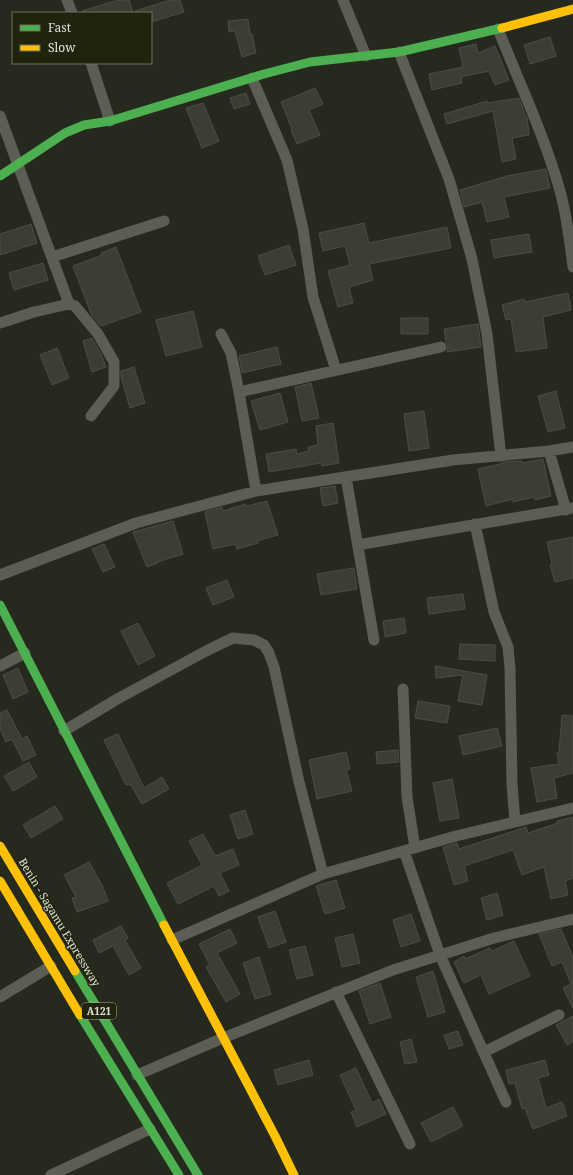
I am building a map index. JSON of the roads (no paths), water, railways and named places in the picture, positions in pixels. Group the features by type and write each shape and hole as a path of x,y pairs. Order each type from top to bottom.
{"main road":[{"path":"0,176 65,133 84,125 110,121 165,106 252,78 310,62 399,52 498,29 570,6"},
{"path":"0,605 294,1175"},
{"name":"Benin - Sagamu Expressway","path":"0,846 137,1076 198,1175"},
{"name":"A121","path":"0,881 179,1175"}],"street":[{"path":"67,0 72,12"},
{"path":"343,0 366,56"},
{"path":"498,29 550,158 561,193 573,267"},
{"path":"399,52 449,179 472,259 487,334 501,456"},
{"path":"92,64 110,121"},
{"path":"252,78 287,160 303,229 313,297 336,370"},
{"path":"0,116 69,304"},
{"path":"52,257 164,221"},
{"path":"0,323 34,312 69,304 75,306 88,320 107,348 114,362 114,386 91,416"},
{"path":"221,334 231,353 256,491"},
{"path":"239,392 441,347"},
{"path":"0,575 136,522 256,491 453,460 549,451 573,447"},
{"path":"358,545 569,509 549,451"},
{"path":"346,477 374,640"},
{"path":"475,524 494,612 508,647 510,668 512,784 515,822"},
{"path":"64,731 133,691 232,638 254,640 264,644 274,667 299,782 323,874"},
{"path":"0,666 25,653"},
{"path":"403,689 407,797 415,848"},
{"path":"172,940 323,874 456,836 573,808"},
{"path":"404,851 440,955 506,1102"},
{"path":"137,1076 223,1038 393,970 494,938 573,919"},
{"path":"0,997 51,966"},
{"path":"336,992 410,1144"},
{"path":"484,1052 559,1015"},
{"path":"51,1175 150,1129"}]}
